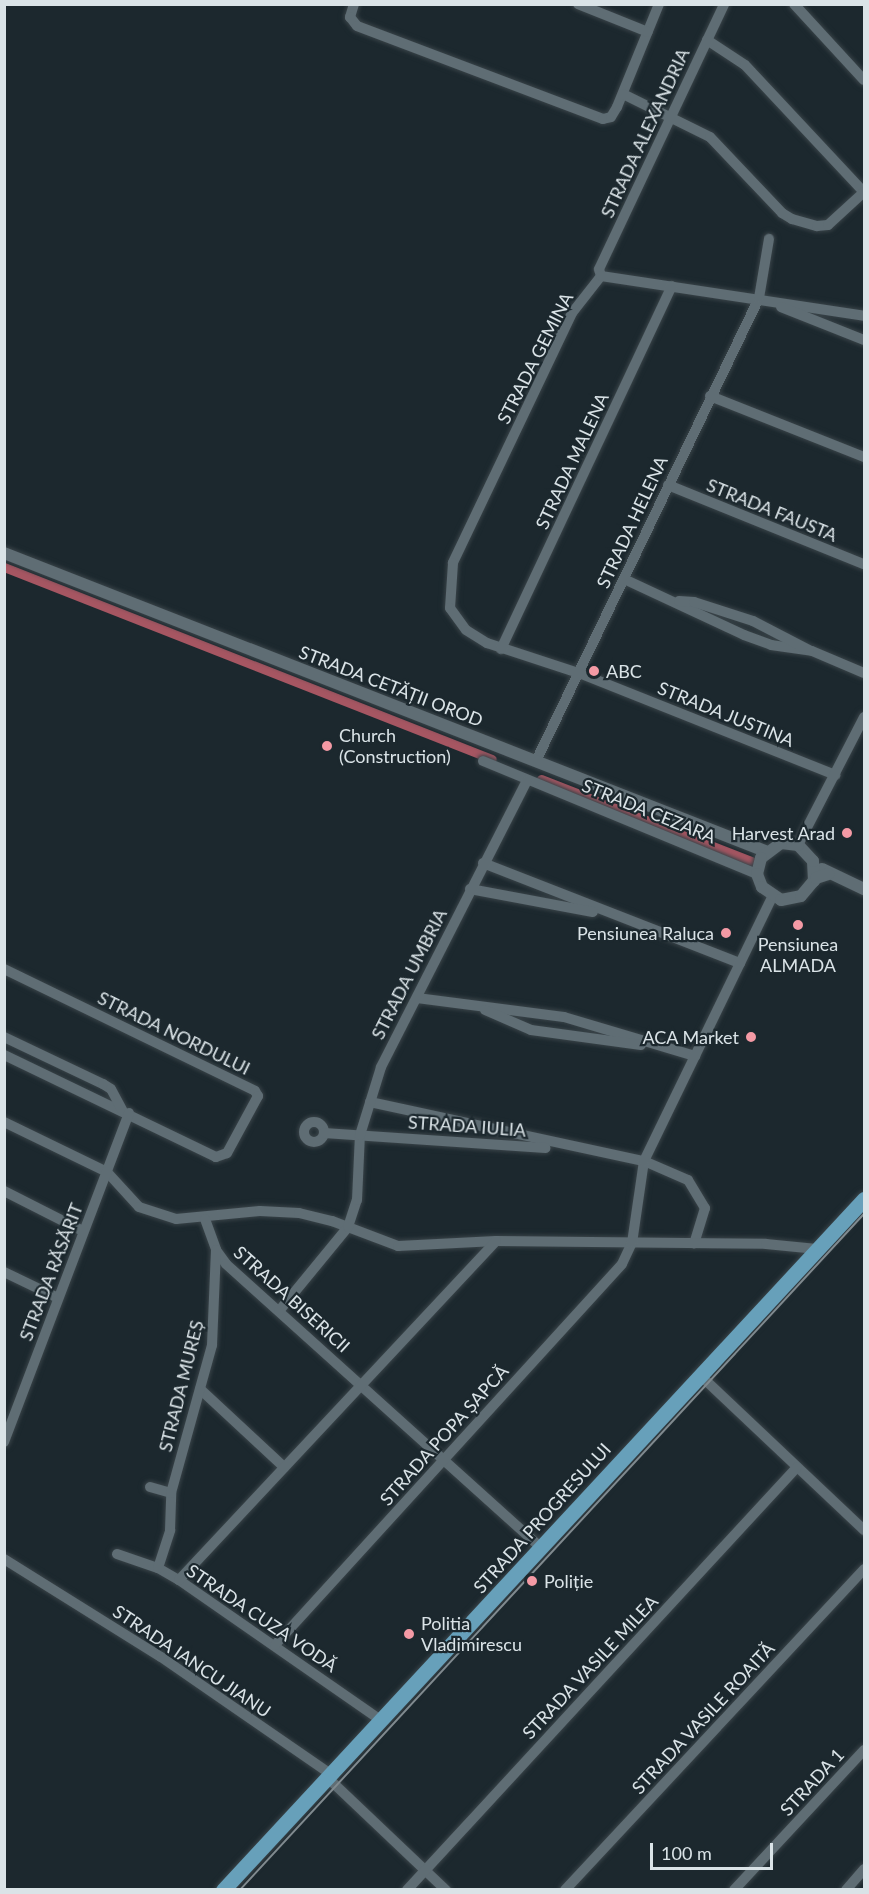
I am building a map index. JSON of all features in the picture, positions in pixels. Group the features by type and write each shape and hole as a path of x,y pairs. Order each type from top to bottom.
{"main road":[{"name":"STRADA PROGRESULUI","path":"223,1890 331,1777 864,1199"}],"street":[{"path":"354,4 350,17 357,26 598,118 611,117 623,94 658,4"},
{"path":"578,4 648,32"},
{"name":"STRADA ALEXANDRIA","path":"602,276 599,269 724,4"},
{"path":"794,4 864,80"},
{"path":"623,94 715,140 782,213 792,219 817,226 828,225 864,192 745,65 707,40"},
{"name":"STRADA HELENA","path":"536,761 759,298 769,238"},
{"path":"602,276 759,298 864,316"},
{"name":"STRADA GEMINA","path":"501,649 475,637 458,622 449,602 451,569 572,313 602,276"},
{"name":"STRADA MALENA","path":"501,649 672,286"},
{"path":"759,298 864,340"},
{"path":"710,396 864,457"},
{"name":"STRADA FAUSTA","path":"668,485 864,564"},
{"name":"STRADA CETĂȚII OROD","path":"4,553 765,851"},
{"path":"624,579 678,601 762,642 812,651"},
{"path":"678,601 694,602 753,621 812,651 864,673"},
{"name":"STRADA JUSTINA","path":"501,649 579,673 836,775"},
{"path":"798,845 864,717"},
{"name":"STRADA CEZARA","path":"483,761 758,874"},
{"path":"527,780 483,863 740,963"},
{"path":"813,861 813,881 808,890 792,900 772,897 762,887 758,874 765,851 781,843 798,845 828,874 864,889"},
{"name":"STRADA UMBRIA","path":"348,1227 357,1200 360,1135 381,1067 483,863"},
{"path":"813,881 828,874"},
{"path":"470,889 617,916"},
{"path":"632,1243 644,1161 772,897"},
{"name":"STRADA NORDULUI","path":"4,969 255,1091 258,1095 227,1153 216,1157 126,1112"},
{"path":"417,998 564,1017 651,1045 695,1056"},
{"path":"477,1006 531,1030 651,1045"},
{"path":"4,1037 103,1084 111,1089 126,1112"},
{"path":"4,1055 126,1112"},
{"name":"STRADA IULIA","path":"370,1102 572,1149 644,1161 688,1180 696,1187 705,1208 694,1243"},
{"name":"STRADA RĂSĂRIT","path":"4,1442 106,1172 126,1112"},
{"path":"4,1122 106,1172 139,1207 176,1219 205,1219 271,1210 317,1216 398,1246 496,1241 694,1243 817,1249"},
{"name":"STRADA IULIA","path":"324,1133 572,1149"},
{"path":"4,1191 83,1231"},
{"name":"STRADA BISERICII","path":"205,1219 216,1250 279,1311 445,1458 541,1548"},
{"path":"279,1311 348,1227"},
{"path":"179,1580 496,1241"},
{"name":"STRADA POPA ȘAPCĂ","path":"275,1645 622,1264 632,1243"},
{"name":"STRADA MUREȘ","path":"158,1568 170,1530 171,1493 215,1326 216,1250"},
{"path":"4,1272 58,1298"},
{"path":"700,1375 864,1530"},
{"path":"200,1389 284,1467"},
{"name":"STRADA VASILE MILEA","path":"407,1890 797,1467"},
{"path":"150,1487 171,1493"},
{"name":"STRADA CUZA VODĂ","path":"117,1554 158,1568 179,1580 382,1721"},
{"name":"STRADA IANCU JIANU","path":"4,1559 161,1658 331,1777 446,1890"},
{"name":"STRADA VASILE ROAITĂ","path":"565,1890 864,1569"},
{"name":"STRADA 1","path":"734,1890 864,1750"},
{"path":"846,1890 864,1869"}],"waterway":[{"path":"4,567 492,759"},
{"path":"541,779 754,862"}],"tram line":[{"path":"240,1890 864,1214"}],"place":[{"name":"ABC","path":"594,671"},
{"name":"Church (Construction)","path":"327,746"},
{"name":"Harvest Arad","path":"847,833"},
{"name":"Pensiunea ALMADA","path":"798,925"},
{"name":"Pensiunea Raluca","path":"726,933"},
{"name":"ACA Market","path":"751,1037"},
{"name":"Poliție","path":"532,1581"},
{"name":"Politia Vladimirescu","path":"409,1634"}]}
